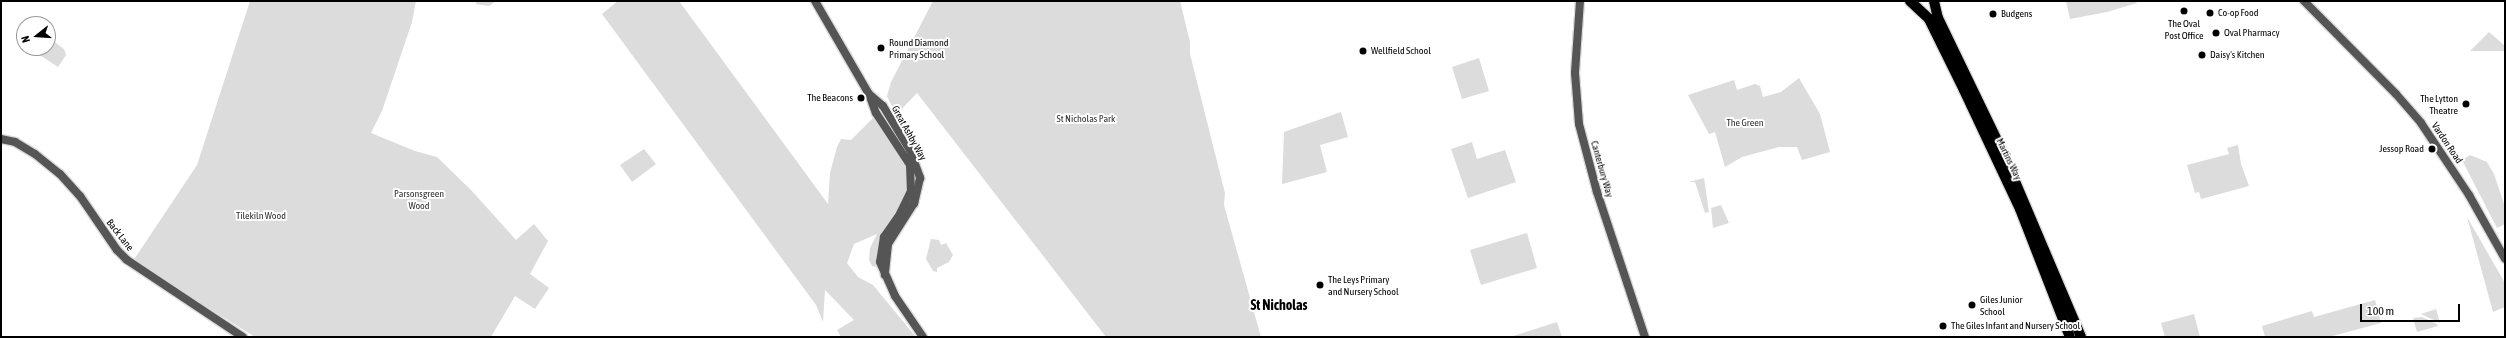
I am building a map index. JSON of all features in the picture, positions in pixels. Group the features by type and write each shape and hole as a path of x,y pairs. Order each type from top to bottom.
{"main road":[{"name":"Martins Way","path":"1910,1 1929,19 1964,90 2020,209 2070,337"},
{"name":"Martins Way","path":"1934,1 1938,18 2000,146 2081,337"}],"street":[{"name":"Great Ashby Way","path":"815,1 869,94 876,113 907,157 913,177 907,201 881,244 880,262 884,275 894,296 923,337"},
{"name":"Canterbury Way","path":"1580,1 1575,73 1578,124 1595,185 1645,337"},
{"name":"Vardon Road","path":"2304,1 2396,94 2421,123 2501,243 2505,258"},
{"name":"Back Lane","path":"1,139 15,142 40,158 70,183 117,250 127,260 243,337"}],"green space":[{"name":"Tilekiln Wood","path":"250,1 416,1 412,22 382,111 371,133 415,151 437,157 471,190 516,240 534,224 548,241 530,274 549,288 535,309 515,296 491,337 255,337 133,261 197,165"},
{"path":"476,1 496,1 489,6 476,4"},
{"path":"618,1 679,1 828,204 830,173 837,147 841,139 851,140 876,115 908,165 907,196 880,240 877,267 872,266 869,260 870,248 877,234 854,244 847,263 858,277 873,285 916,337 841,337 837,330 854,320 825,290 823,322 816,305 602,14"},
{"name":"St Nicholas Park","path":"933,1 1180,1 1190,42 1190,54 1225,193 1224,205 1261,337 1106,337 917,93 896,115 887,96 891,82"},
{"path":"2066,1 2137,1 2137,3 2107,12 2070,19"},
{"path":"2489,32 2505,46 2505,51 2470,51"},
{"path":"56,43 64,49 66,55 58,67 41,56 56,56"},
{"path":"1479,58 1489,91 1462,99 1452,67"},
{"name":"The Green","path":"1799,78 1820,114 1830,152 1802,160 1797,147 1779,147 1742,157 1725,167 1715,132 1709,134 1688,95 1734,80 1737,90 1755,84 1760,86 1763,97 1781,92"},
{"path":"1341,112 1348,137 1320,145 1327,172 1282,184 1284,132"},
{"path":"1472,142 1477,159 1505,150 1516,182 1468,198 1451,149"},
{"path":"2238,145 2241,164 2249,186 2201,199 2199,192 2195,193 2187,165 2229,154 2227,148"},
{"path":"644,149 656,164 632,182 620,165"},
{"path":"2470,155 2487,162 2494,174 2505,207 2505,224 2497,228 2462,160"},
{"path":"1704,178 1709,212 1705,213 1695,182 1689,182"},
{"path":"1721,205 1729,223 1713,228 1711,208"},
{"path":"2467,217 2505,283 2505,307 2493,312"},
{"path":"1527,233 1537,268 1481,285 1470,250"},
{"path":"931,239 939,240 941,245 946,243 953,255 949,262 937,268 937,272 933,271 926,259"},
{"path":"2375,300 2381,323 2329,337 2265,337 2262,326 2312,311 2314,317"},
{"path":"2436,309 2440,323 2421,314"},
{"path":"2194,314 2200,337 2165,337 2161,323"},
{"path":"2422,317 2437,324 2438,326 2417,332 2413,318"},
{"path":"1557,322 1562,337 1510,337"}],"place":[{"name":"The Oval Post Office","path":"2184,11"},
{"name":"Co-op Food","path":"2210,13"},
{"name":"Budgens","path":"1993,14"},
{"name":"Oval Pharmacy","path":"2216,33"},
{"name":"Round Diamond Primary School","path":"881,48"},
{"name":"Wellfield School","path":"1363,51"},
{"name":"Daisy's Kitchen","path":"2202,55"},
{"name":"The Beacons","path":"861,98"},
{"name":"The Lytton Theatre","path":"2466,104"},
{"name":"Jessop Road","path":"2432,149"},
{"name":"The Leys Primary and Nursery School","path":"1320,285"},
{"name":"Giles Junior School","path":"1972,305"},
{"name":"The Giles Infant and Nursery School","path":"1943,326"}],"district":[{"name":"St Nicholas","path":"1279,305"}],"park label":[{"name":"Parsonsgreen Wood","path":"419,198"}]}
